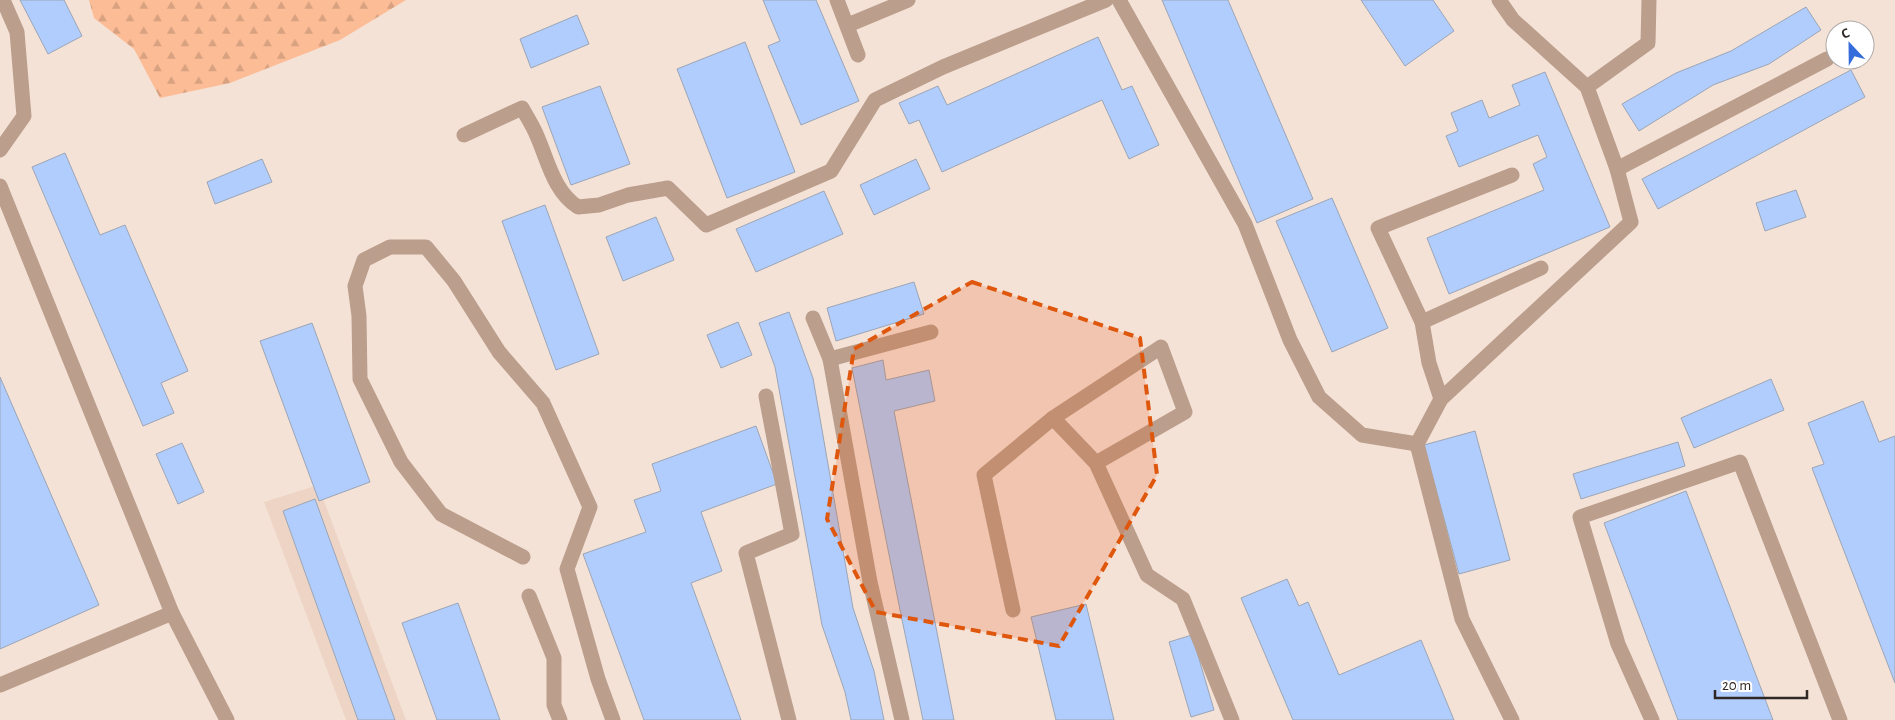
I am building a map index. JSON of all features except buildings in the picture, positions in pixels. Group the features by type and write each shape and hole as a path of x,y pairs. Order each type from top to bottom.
{"lane":[{"path":"0,150 24,116 17,32 3,0"},
{"path":"837,0 848,24 858,55"},
{"path":"848,24 908,0"},
{"path":"464,134 522,108 536,134 553,177 567,200 578,207 600,205 628,195 668,188 706,225 831,171 875,100 943,67 1106,0"},
{"path":"1119,0 1245,224 1290,340 1319,397 1362,435 1417,444"},
{"path":"1499,0 1513,20 1587,87 1616,169 1631,222 1441,399 1417,444 1462,619 1512,720"},
{"path":"1587,87 1648,43 1649,0"},
{"path":"1616,169 1825,60"},
{"path":"1441,399 1429,363 1422,322 1378,228 1512,175"},
{"path":"0,186 172,613 227,720"},
{"path":"523,557 441,514 401,462 360,380 359,316 355,286 364,260 390,247 426,247 454,281 499,352 543,403 590,507 567,569 598,679 613,720"},
{"path":"1422,322 1541,268"},
{"path":"813,318 830,359 870,582 902,720"},
{"path":"830,359 931,332"},
{"path":"1013,610 984,475 1053,418 1161,347 1186,412 1096,463"},
{"path":"766,396 792,534 746,553 789,720"},
{"path":"1053,418 1096,463 1147,574 1183,600 1232,720"},
{"path":"1652,720 1618,644 1580,517 1740,462 1840,720"},
{"path":"529,596 554,658 554,705 560,720"},
{"path":"0,685 172,613"}],"highlighted area":[{"path":"972,282 1140,338 1157,475 1059,646 876,612 827,519 854,349"}],"shaded area":[{"path":"318,485 406,720 346,720 264,502"}],"green space":[{"path":"89,0 406,0 340,40 230,83 160,98 134,49 94,18"}]}
